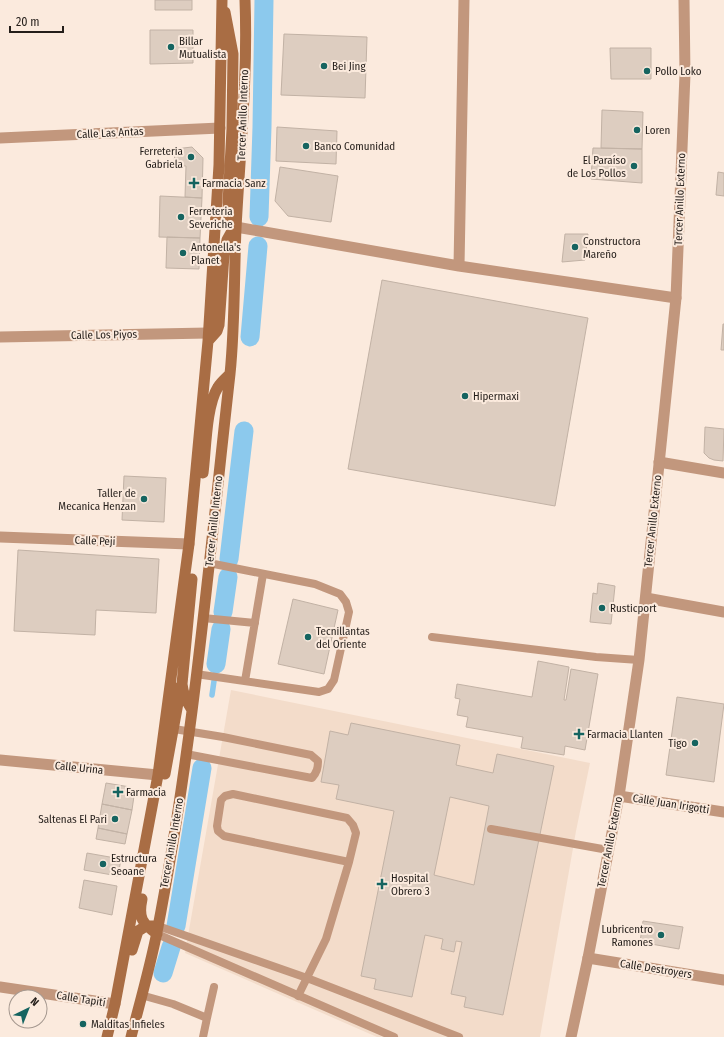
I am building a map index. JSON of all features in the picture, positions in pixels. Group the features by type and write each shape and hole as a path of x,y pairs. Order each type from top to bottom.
{"main road":[{"name":"Tercer Anillo Interno","path":"107,1037 115,1004 158,776 169,728 172,673 189,544 208,337 220,128 222,0"},
{"path":"208,337 217,331 219,325 224,255 227,240 232,231 236,228 232,226 229,221 228,202 232,129 233,54 222,0"},
{"name":"Tercer Anillo Interno","path":"131,1037 157,930 186,754 203,618 230,374 234,334 236,228 243,120 246,30 244,0"},
{"path":"192,710 182,691 194,554 194,550 189,544 197,534 210,406 213,395 218,386 230,374"},
{"path":"157,930 146,926 140,915 140,909 169,728"},
{"path":"112,1037 135,938 138,931 146,926"}],"street":[{"path":"459,266 464,0"},
{"name":"Tercer Anillo Externo","path":"570,1037 588,958 619,796 639,660 646,598 676,298 685,74 684,0"},
{"name":"Calle Las Antas","path":"0,138 220,128"},
{"path":"236,228 459,266 676,298"},
{"name":"Calle Los Piyos","path":"0,337 208,337"},
{"path":"659,462 724,473"},
{"name":"Calle Peji","path":"0,537 189,544"},
{"path":"646,598 724,612"},
{"name":"Calle Urina","path":"0,760 158,776"},
{"name":"Calle Juan Irigotti","path":"619,796 724,812"},
{"name":"Calle Destroyers","path":"588,958 724,980"},
{"name":"Calle Tapití","path":"0,986 115,1004"}],"lane":[{"path":"196,674 319,692 328,689 334,680 349,612 346,602 340,594 315,584 209,563"},
{"path":"245,681 263,574"},
{"path":"203,618 255,623"},
{"path":"432,637 596,657 639,660"},
{"path":"169,728 312,755 318,761 318,767 316,774 312,778 186,754"},
{"path":"298,996 326,939 350,862 356,834 353,825 347,818 233,794 225,796 221,800 217,826 218,831 224,836 350,862"},
{"path":"491,829 608,850"},
{"path":"157,930 307,978 459,1037"},
{"path":"157,930 298,996 394,1037"},
{"path":"203,1037 214,987"},
{"path":"141,995 174,1004 207,1018"}],"shaded area":[{"name":"Hospital Obrero 3","path":"231,690 590,763 576,831 540,1037 377,1037 185,953"}],"building":[{"path":"155,0 192,0 192,10 155,10"},
{"name":"Billar Mutualista","path":"150,30 193,30 193,63 150,64"},
{"name":"Bei Jing","path":"284,34 367,37 365,98 281,95"},
{"path":"610,48 651,48 651,79 611,79"},
{"path":"602,110 643,112 642,149 601,148"},
{"name":"Banco Comunidad","path":"277,127 337,131 336,164 276,161"},
{"path":"192,147 203,158 202,198 185,197 186,166 174,166 175,149"},
{"path":"593,148 642,149 642,183 591,179"},
{"path":"280,167 338,176 331,222 288,216 275,201"},
{"path":"718,172 724,173 724,196 716,195"},
{"name":"Ferreteria Severiche","path":"160,196 202,198 200,238 159,237"},
{"name":"Constructora Mareño","path":"565,234 588,234 585,260 562,262"},
{"name":"Antonella's Planet","path":"167,237 200,238 199,269 166,268"},
{"path":"382,280 588,318 555,506 348,469"},
{"path":"723,324 724,350 721,350"},
{"path":"705,427 724,429 723,461 709,458 704,453"},
{"name":"Taller de Mecanica Henzan","path":"124,476 166,478 164,522 122,520"},
{"path":"18,550 159,559 156,613 96,610 95,635 14,631"},
{"name":"Rusticport","path":"598,583 615,586 611,624 590,622 593,593 597,594"},
{"name":"Tecnillantas del Oriente","path":"293,599 338,610 324,674 278,664"},
{"path":"538,661 569,667 564,700 566,700 571,669 598,674 585,750 565,746 564,755 521,748 523,737 466,727 468,717 457,715 460,699 455,698 457,684 532,697"},
{"name":"Tigo","path":"677,697 724,704 714,782 666,775"},
{"path":"351,723 460,745 456,765 493,773 497,754 554,766 503,1015 464,1007 466,997 451,994 462,942 456,941 454,952 441,949 443,939 425,935 412,997 374,989 376,979 361,976 394,811 336,799 339,785 321,782 330,731 348,735","holes":["450,797 489,806 474,885 434,875"]},
{"name":"Farmacia","path":"106,783 130,787 134,796 132,810 102,804"},
{"name":"Saltenas El Pari","path":"102,804 132,810 127,834 98,828"},
{"path":"98,828 127,834 125,844 96,839"},
{"name":"Estructura Seoane","path":"87,853 121,859 118,876 84,870"},
{"path":"84,880 117,886 112,915 79,908"},
{"name":"Lubricentro Ramones","path":"643,921 683,927 679,949 640,942"}],"waterway":[{"path":"259,217 264,0"},
{"path":"250,337 258,246"},
{"path":"229,559 244,431"},
{"path":"223,612 228,577"},
{"path":"216,664 221,629"},
{"path":"212,695 214,681"},
{"path":"176,926 202,768"},
{"path":"163,973 171,947"}],"place":[{"name":"Billar Mutualista","path":"171,47"},
{"name":"Bei Jing","path":"324,66"},
{"name":"Pollo Loko","path":"647,71"},
{"name":"Loren","path":"637,130"},
{"name":"Banco Comunidad","path":"306,146"},
{"name":"Ferreteria Gabriela","path":"191,157"},
{"name":"El Paraíso de Los Pollos","path":"634,166"},
{"name":"Farmacia Sanz","path":"194,183"},
{"name":"Ferreteria Severiche","path":"181,217"},
{"name":"Constructora Mareño","path":"575,247"},
{"name":"Antonella's Planet","path":"183,253"},
{"name":"Hipermaxi","path":"465,396"},
{"name":"Taller de Mecanica Henzan","path":"144,499"},
{"name":"Rusticport","path":"602,608"},
{"name":"Tecnillantas del Oriente","path":"308,637"},
{"name":"Farmacia Llanten","path":"579,734"},
{"name":"Tigo","path":"695,743"},
{"name":"Farmacia","path":"118,792"},
{"name":"Saltenas El Pari","path":"115,819"},
{"name":"Estructura Seoane","path":"103,864"},
{"name":"Hospital Obrero 3","path":"382,884"},
{"name":"Lubricentro Ramones","path":"661,935"},
{"name":"Malditas Infieles","path":"83,1024"}]}
